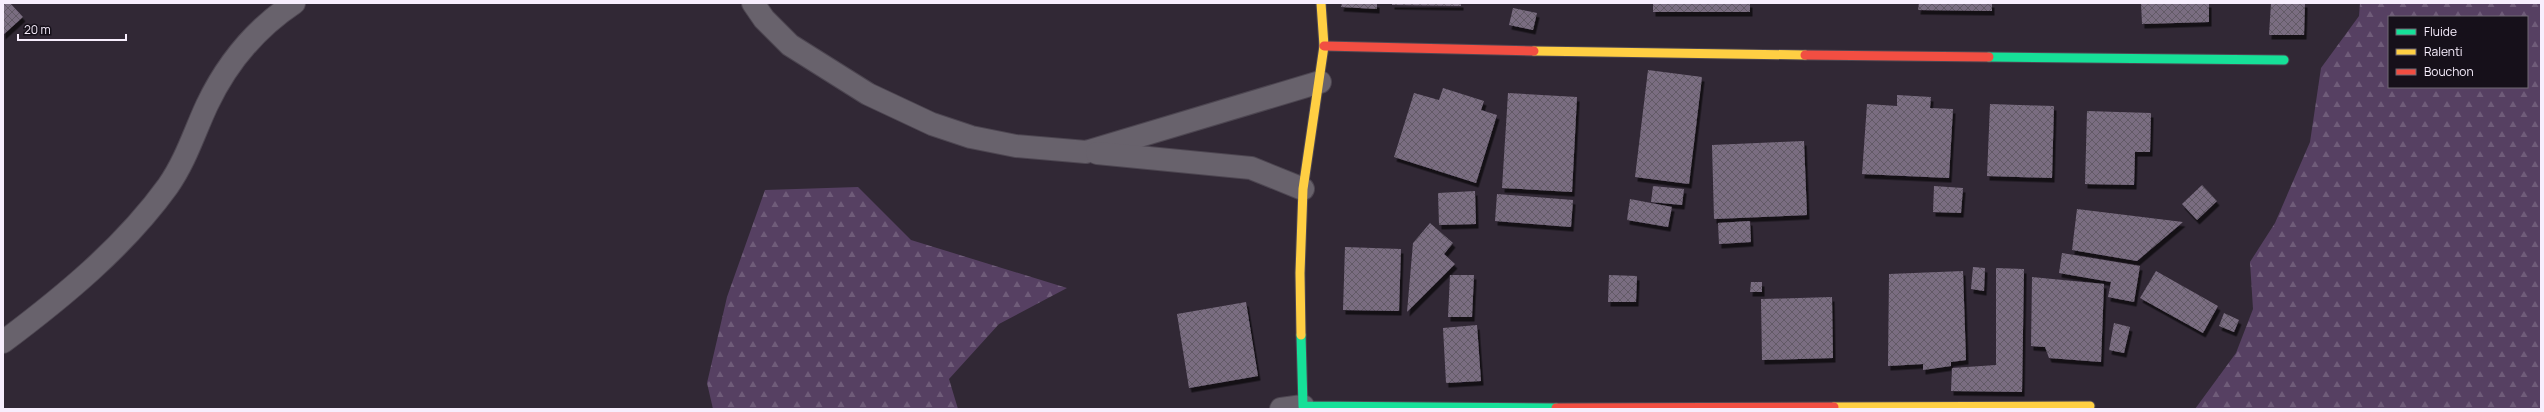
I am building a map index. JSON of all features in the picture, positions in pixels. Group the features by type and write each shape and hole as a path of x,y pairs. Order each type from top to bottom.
{"street":[{"path":"3,342 48,308 144,218 169,185 192,144 207,106 229,64 261,28 294,3"},
{"path":"754,3 764,19 790,45 868,94 932,124 971,137 1016,146 1250,168 1303,189"},
{"path":"1303,406 1300,273 1303,189 1320,82 1324,46 1321,3"},
{"path":"1324,46 1696,54 2284,60"},
{"path":"1086,152 1320,82"},
{"path":"1281,409 1303,406 1588,408 2090,406"}],"green space":[{"path":"2360,3 2541,3 2541,409 2195,409 2236,353 2253,309 2250,262 2275,223 2310,142 2321,68 2359,16"},
{"path":"858,187 911,240 1067,288 999,324 949,379 958,409 713,409 707,383 727,297 765,190"}],"building":[{"path":"3,3 10,3 23,17 3,35"},
{"path":"1342,3 1377,3 1377,9 1341,7"},
{"path":"1392,3 1461,3 1461,6 1392,5"},
{"path":"1653,3 1750,3 1750,12 1653,12"},
{"path":"1919,3 1992,3 1992,11 1918,10"},
{"path":"2141,3 2209,3 2209,22 2142,24"},
{"path":"2271,3 2305,3 2304,35 2269,35"},
{"path":"1513,8 1537,13 1533,30 1509,25"},
{"path":"1648,70 1702,77 1689,184 1635,177"},
{"path":"1443,88 1484,101 1481,110 1497,115 1476,183 1394,157 1414,93 1439,100"},
{"path":"1508,93 1577,97 1572,192 1502,188"},
{"path":"1897,95 1931,97 1930,108 1953,109 1949,178 1862,174 1867,104 1897,106"},
{"path":"1990,104 2054,106 2052,178 1987,176"},
{"path":"2087,111 2151,113 2150,152 2135,152 2134,185 2085,184"},
{"path":"1804,141 1807,215 1714,219 1712,145"},
{"path":"2202,185 2217,201 2197,220 2182,204"},
{"path":"1653,186 1684,189 1682,205 1651,202"},
{"path":"1934,186 1963,188 1961,213 1933,212"},
{"path":"1475,191 1476,224 1439,225 1438,193"},
{"path":"1497,194 1573,200 1571,227 1495,221"},
{"path":"1630,199 1672,207 1668,227 1627,220"},
{"path":"2077,209 2183,222 2137,261 2072,250"},
{"path":"1750,221 1751,242 1719,244 1718,223"},
{"path":"1430,223 1453,243 1444,254 1455,264 1407,312 1413,243"},
{"path":"1345,247 1401,249 1399,311 1343,310"},
{"path":"2062,253 2140,266 2134,302 2108,297 2111,282 2059,273"},
{"path":"1973,267 1985,268 1984,291 1971,289"},
{"path":"1996,268 2024,269 2022,392 1951,391 1952,368 1996,365"},
{"path":"1963,271 1966,360 1951,362 1951,366 1923,370 1923,364 1888,366 1889,274"},
{"path":"2156,271 2218,306 2203,333 2140,298"},
{"path":"1450,275 1474,275 1472,317 1448,317"},
{"path":"1609,275 1637,276 1636,302 1608,302"},
{"path":"2032,277 2104,284 2101,362 2049,358 2045,347 2031,346"},
{"path":"1751,282 1762,282 1762,292 1750,292"},
{"path":"1832,297 1833,358 1762,360 1761,299"},
{"path":"1246,302 1258,376 1189,388 1177,314"},
{"path":"2224,313 2239,320 2234,332 2219,326"},
{"path":"2114,323 2130,327 2124,353 2109,350"},
{"path":"1477,325 1481,381 1446,383 1443,328"}],"traffic: fast":[{"path":"1989,57 2284,60"},
{"path":"1301,335 1303,406 1556,408"}],"traffic: slow":[{"path":"1301,335 1300,273 1303,189 1324,46 1321,3"},
{"path":"1534,51 1805,55"},
{"path":"1834,407 2090,406"}],"traffic: jam":[{"path":"1324,46 1534,51"},
{"path":"1805,55 1989,57"},
{"path":"1556,408 1834,407"}]}
